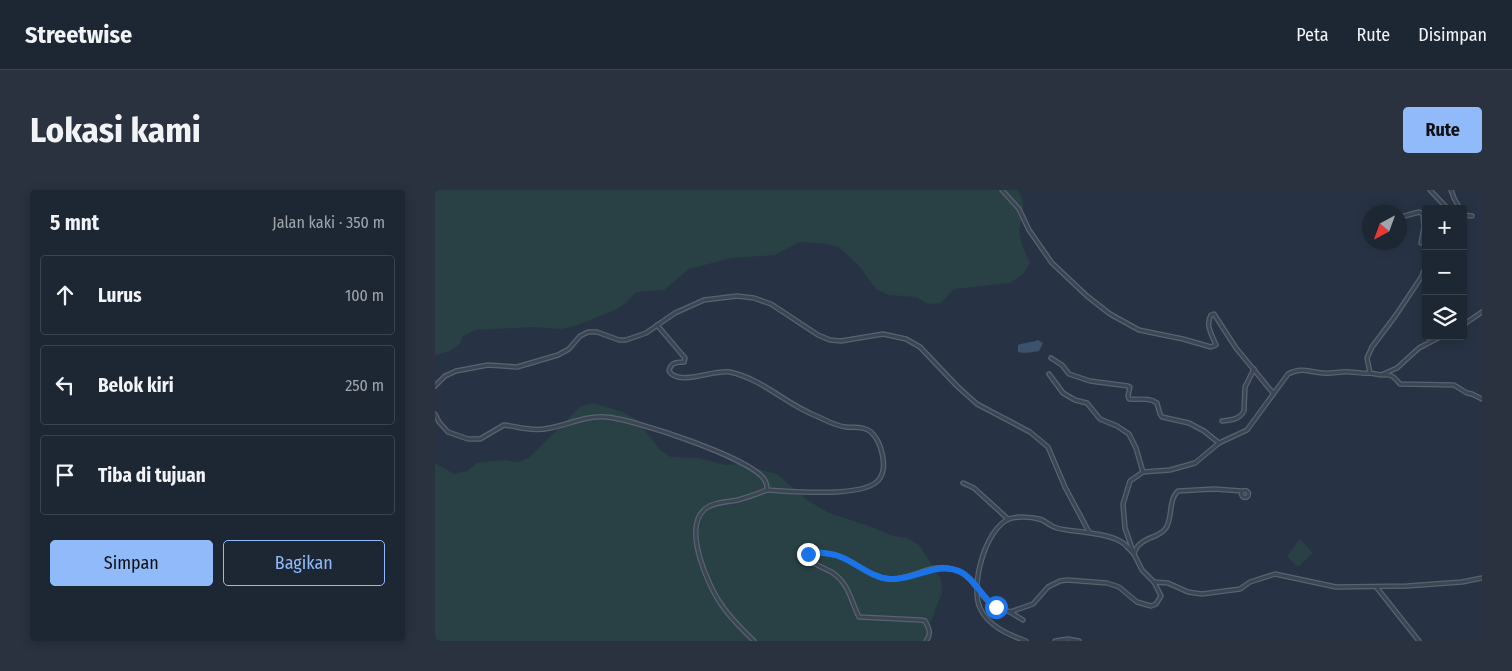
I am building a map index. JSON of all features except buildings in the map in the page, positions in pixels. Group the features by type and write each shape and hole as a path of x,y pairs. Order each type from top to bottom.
{"street":[{"path":"1002,190 1019,209 1029,230 1052,263 1087,296 1110,314 1139,330 1211,347 1215,344 1210,331 1209,318 1214,314 1236,348 1273,393"},
{"path":"1430,190 1444,205"},
{"path":"1451,190 1458,205"},
{"path":"1407,215 1419,212 1423,214 1425,227 1421,243"},
{"path":"1467,215 1472,216"},
{"path":"1370,373 1367,358 1372,347 1422,276"},
{"path":"435,386 445,376 456,371 489,365 517,368 558,355 569,349 580,336 588,332 597,332 622,340 637,336 704,300 737,296 754,298 771,304 818,335 830,340 841,341 883,334 906,338 920,347 977,404 1030,432 1047,447 1065,487 1089,532"},
{"path":"1467,322 1482,312"},
{"path":"657,325 685,358 684,362 676,362 670,366 669,371 672,375 683,378 729,372 752,379 781,395 802,410 841,426 867,429 876,439 884,461 883,472 879,480 864,489 837,492 767,490 749,497 708,507 698,517 695,530 705,574 726,610 754,641"},
{"path":"1381,375 1397,368 1419,348 1434,340"},
{"path":"1051,358 1062,365 1069,374 1089,382 1129,386 1129,399 1154,401 1162,417 1189,423 1204,431 1219,444"},
{"path":"1222,421 1237,418 1244,411 1245,387 1254,369"},
{"path":"1009,612 1033,604 1048,587 1067,580 1107,583 1119,587 1137,602 1151,606 1156,604 1161,596 1154,582 1142,570 1133,554 1125,528 1123,504 1130,481 1143,472 1170,470 1195,464 1219,444 1247,430 1288,374 1295,370 1322,373 1390,374 1400,384 1454,385 1467,394 1472,394 1482,399"},
{"path":"1049,374 1063,392 1075,400 1087,403 1100,419 1117,426 1129,434 1136,448 1143,472"},
{"path":"435,414 450,434 475,440 480,440 504,425 531,430 548,429 603,416 643,424 740,462 764,478 767,490"},
{"path":"963,483 974,488 1008,519"},
{"path":"1133,554 1140,543 1158,535 1166,528 1173,498 1178,491 1214,489 1242,491"},
{"path":"1026,641 1003,631 987,618 978,604 977,587 985,548 992,533 1008,519 1041,519 1054,528 1089,532 1121,542 1133,554"},
{"path":"926,641 930,637 930,630 925,621 860,618 843,582 834,573 809,560 809,553 841,557 866,571 888,579 901,578 926,570 951,568 964,573 984,598 992,604 1023,620"},
{"path":"1154,582 1168,583 1188,592 1202,594 1240,589 1250,582 1275,574 1329,587 1407,586 1462,582 1482,578"},
{"path":"1377,587 1419,641"},
{"path":"1055,641 1068,638 1079,641"}],"green space":[{"path":"435,190 1017,190 1023,202 1021,239 1030,263 1022,275 1010,283 954,289 941,303 928,304 916,297 889,295 876,289 860,267 839,247 799,242 775,255 731,258 689,269 664,290 636,292 626,303 615,310 575,326 561,329 533,327 475,330 462,337 460,344 449,351 435,355"},
{"path":"592,403 623,412 636,419 660,450 671,457 699,458 725,465 738,464 777,474 807,500 829,513 893,536 907,538 919,545 941,579 942,593 928,628 928,641 435,641 435,463 454,474 467,471 477,463 503,460 518,462 530,457 580,407"},
{"path":"1300,539 1313,553 1298,567 1287,556"}],"water":[{"path":"1038,340 1043,343 1039,351 1018,352 1018,345"}],"route":[{"path":"808,554 811,552 841,557 866,571 888,579 901,578 926,570 951,568 964,573 984,598 996,607"}]}
